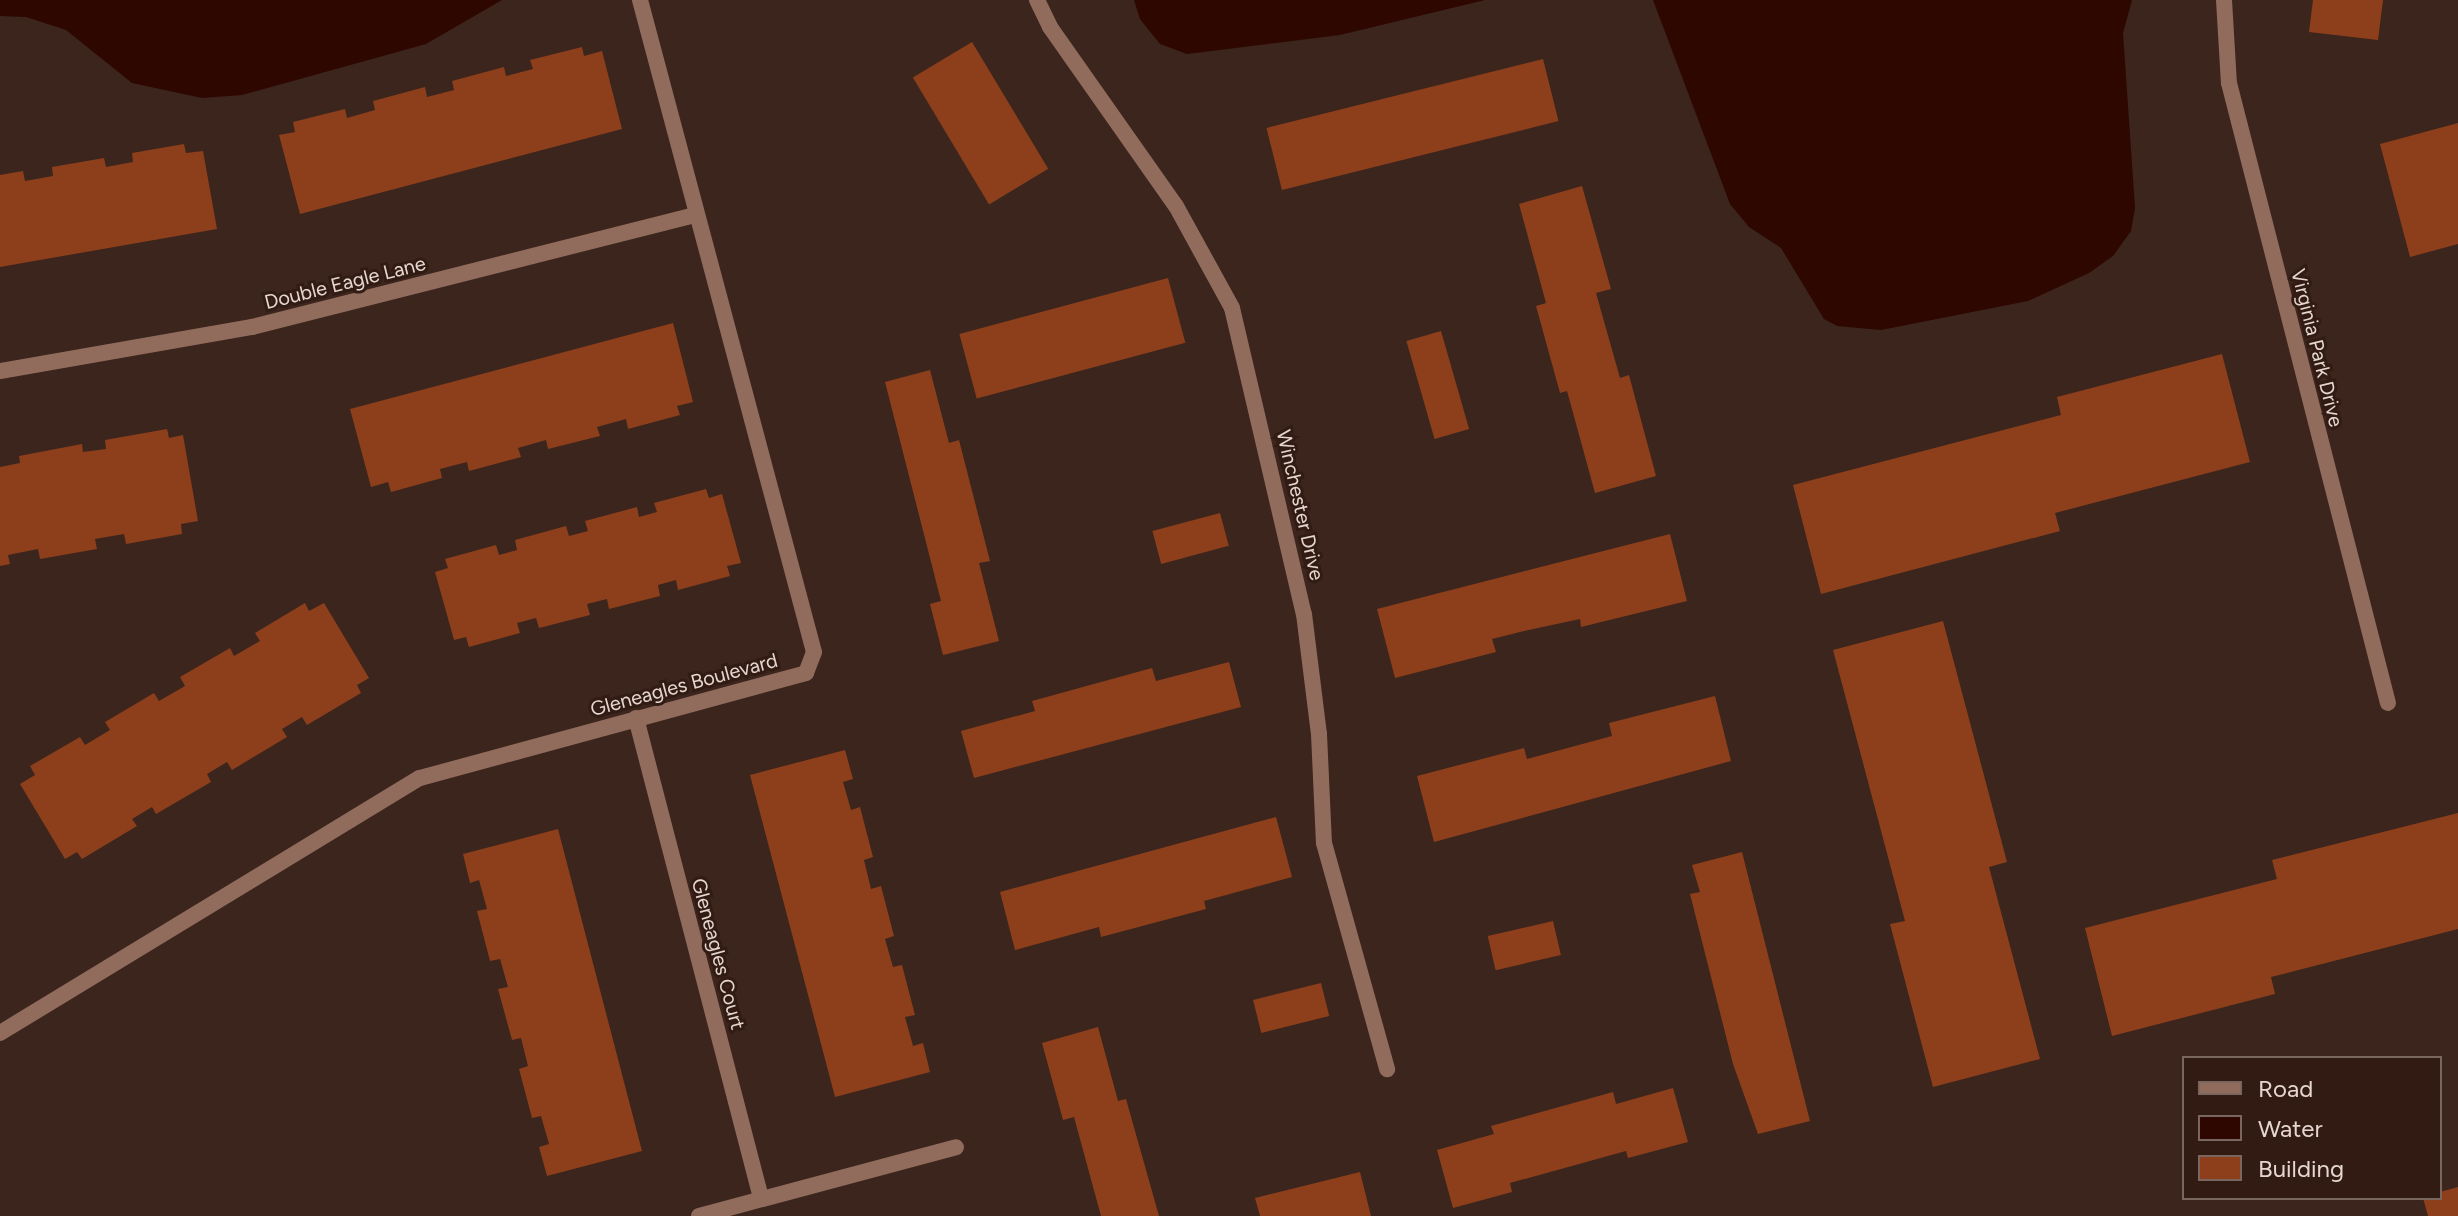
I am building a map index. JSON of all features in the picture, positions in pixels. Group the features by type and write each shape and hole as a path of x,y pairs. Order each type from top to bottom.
{"street":[{"name":"Gleneagles Boulevard","path":"0,1033 420,778 806,673 814,652 640,0"},
{"name":"Winchester Drive","path":"1037,0 1050,27 1176,206 1232,308 1304,614 1319,734 1324,843 1387,1069"},
{"name":"Virginia Park Drive","path":"2224,0 2229,83 2388,703"},
{"name":"Double Eagle Lane","path":"0,371 252,327 696,215"},
{"name":"Gleneagles Court","path":"636,718 761,1199"},
{"path":"699,1216 956,1147"}],"water":[{"path":"0,0 502,0 426,44 242,95 202,98 132,83 66,30 26,17 0,16"},
{"path":"1134,0 1485,0 1340,35 1187,54 1160,44 1140,19"},
{"path":"1653,0 2132,0 2123,33 2135,208 2131,231 2113,256 2089,273 2028,301 1881,330 1837,326 1824,319 1781,248 1749,227 1730,204"}],"building":[{"path":"2313,0 2383,0 2378,40 2309,32"},
{"path":"972,42 1048,169 989,204 913,78"},
{"path":"582,47 584,56 602,51 622,129 300,214 279,135 295,132 293,122 345,109 347,118 375,110 373,101 425,87 427,97 454,90 452,81 504,67 506,76 533,69 530,60"},
{"path":"1543,59 1558,121 1282,190 1266,128"},
{"path":"2458,123 2458,244 2410,257 2380,144"},
{"path":"184,144 186,153 203,151 217,229 0,267 0,175 23,171 25,181 53,176 52,167 104,158 106,167 133,162 132,153"},
{"path":"1582,186 1611,289 1596,293 1620,378 1629,375 1656,476 1595,493 1567,391 1560,393 1536,306 1546,303 1519,204"},
{"path":"1168,278 1185,343 977,399 959,334"},
{"path":"673,323 693,402 677,406 680,415 628,429 626,419 597,427 600,436 548,449 546,440 518,448 521,457 469,471 467,462 440,469 442,478 391,492 388,482 371,487 350,409"},
{"path":"1441,331 1469,429 1435,439 1406,341"},
{"path":"2222,354 2250,462 2055,513 2060,531 1821,594 1793,485 2061,415 2057,397"},
{"path":"930,370 949,443 959,440 990,561 979,563 999,641 943,655 930,604 941,601 885,382"},
{"path":"167,429 169,438 183,435 198,521 181,524 182,534 126,544 124,534 95,539 97,549 40,559 38,549 8,555 10,564 0,566 0,467 20,463 19,456 82,444 83,452 106,449 105,440"},
{"path":"706,489 709,498 722,494 741,563 727,566 730,576 678,590 676,580 658,585 660,596 609,609 607,599 587,604 590,615 539,628 536,618 517,623 520,633 469,647 466,637 454,640 435,572 448,568 445,559 496,545 499,555 517,550 515,540 566,526 569,536 588,531 585,521 637,507 639,517 657,512 654,503"},
{"path":"1220,513 1229,546 1161,564 1152,531"},
{"path":"1670,534 1687,601 1581,627 1580,619 1492,639 1496,652 1395,678 1377,609"},
{"path":"305,603 309,611 324,603 369,678 357,685 361,693 307,725 302,717 282,729 287,737 232,770 227,762 207,774 211,782 156,814 152,807 132,819 137,826 82,859 77,852 65,859 20,784 35,775 30,766 80,737 85,745 110,730 105,722 154,693 159,701 185,686 180,677 230,648 234,656 260,641 255,633"},
{"path":"1943,621 2007,862 1989,867 2040,1059 1933,1087 1890,924 1905,921 1833,650"},
{"path":"1229,662 1241,707 974,778 961,731 1035,711 1032,701 1152,668 1156,681"},
{"path":"1715,696 1731,761 1434,842 1417,776 1524,748 1527,759 1612,736 1609,723"},
{"path":"845,750 853,779 843,782 851,810 860,807 873,857 864,860 871,889 881,886 894,936 885,939 893,967 902,965 915,1015 905,1017 913,1046 923,1043 930,1072 835,1097 750,775"},
{"path":"2458,813 2458,929 2271,977 2275,994 2112,1036 2085,928 2277,879 2272,860"},
{"path":"1276,817 1292,877 1204,901 1206,909 1101,937 1099,927 1015,950 1000,892"},
{"path":"558,829 642,1151 547,1176 539,1147 549,1144 541,1116 532,1118 519,1069 528,1066 521,1038 512,1040 498,989 508,987 500,959 490,961 477,911 487,909 479,880 470,883 463,854"},
{"path":"1742,852 1810,1121 1758,1134 1733,1064 1690,894 1700,892 1692,865"},
{"path":"1553,921 1561,955 1496,970 1488,936"},
{"path":"1321,983 1329,1016 1261,1033 1253,1000"},
{"path":"1098,1027 1118,1101 1126,1099 1159,1216 1101,1216 1074,1117 1063,1120 1042,1043"},
{"path":"1673,1088 1688,1142 1628,1158 1626,1151 1510,1183 1512,1192 1453,1208 1437,1150 1494,1134 1491,1126 1613,1092 1616,1104"},
{"path":"1360,1172 1371,1216 1260,1216 1255,1198"},
{"path":"2458,1187 2458,1216 2428,1216 2424,1200 2442,1200 2442,1191"}]}
